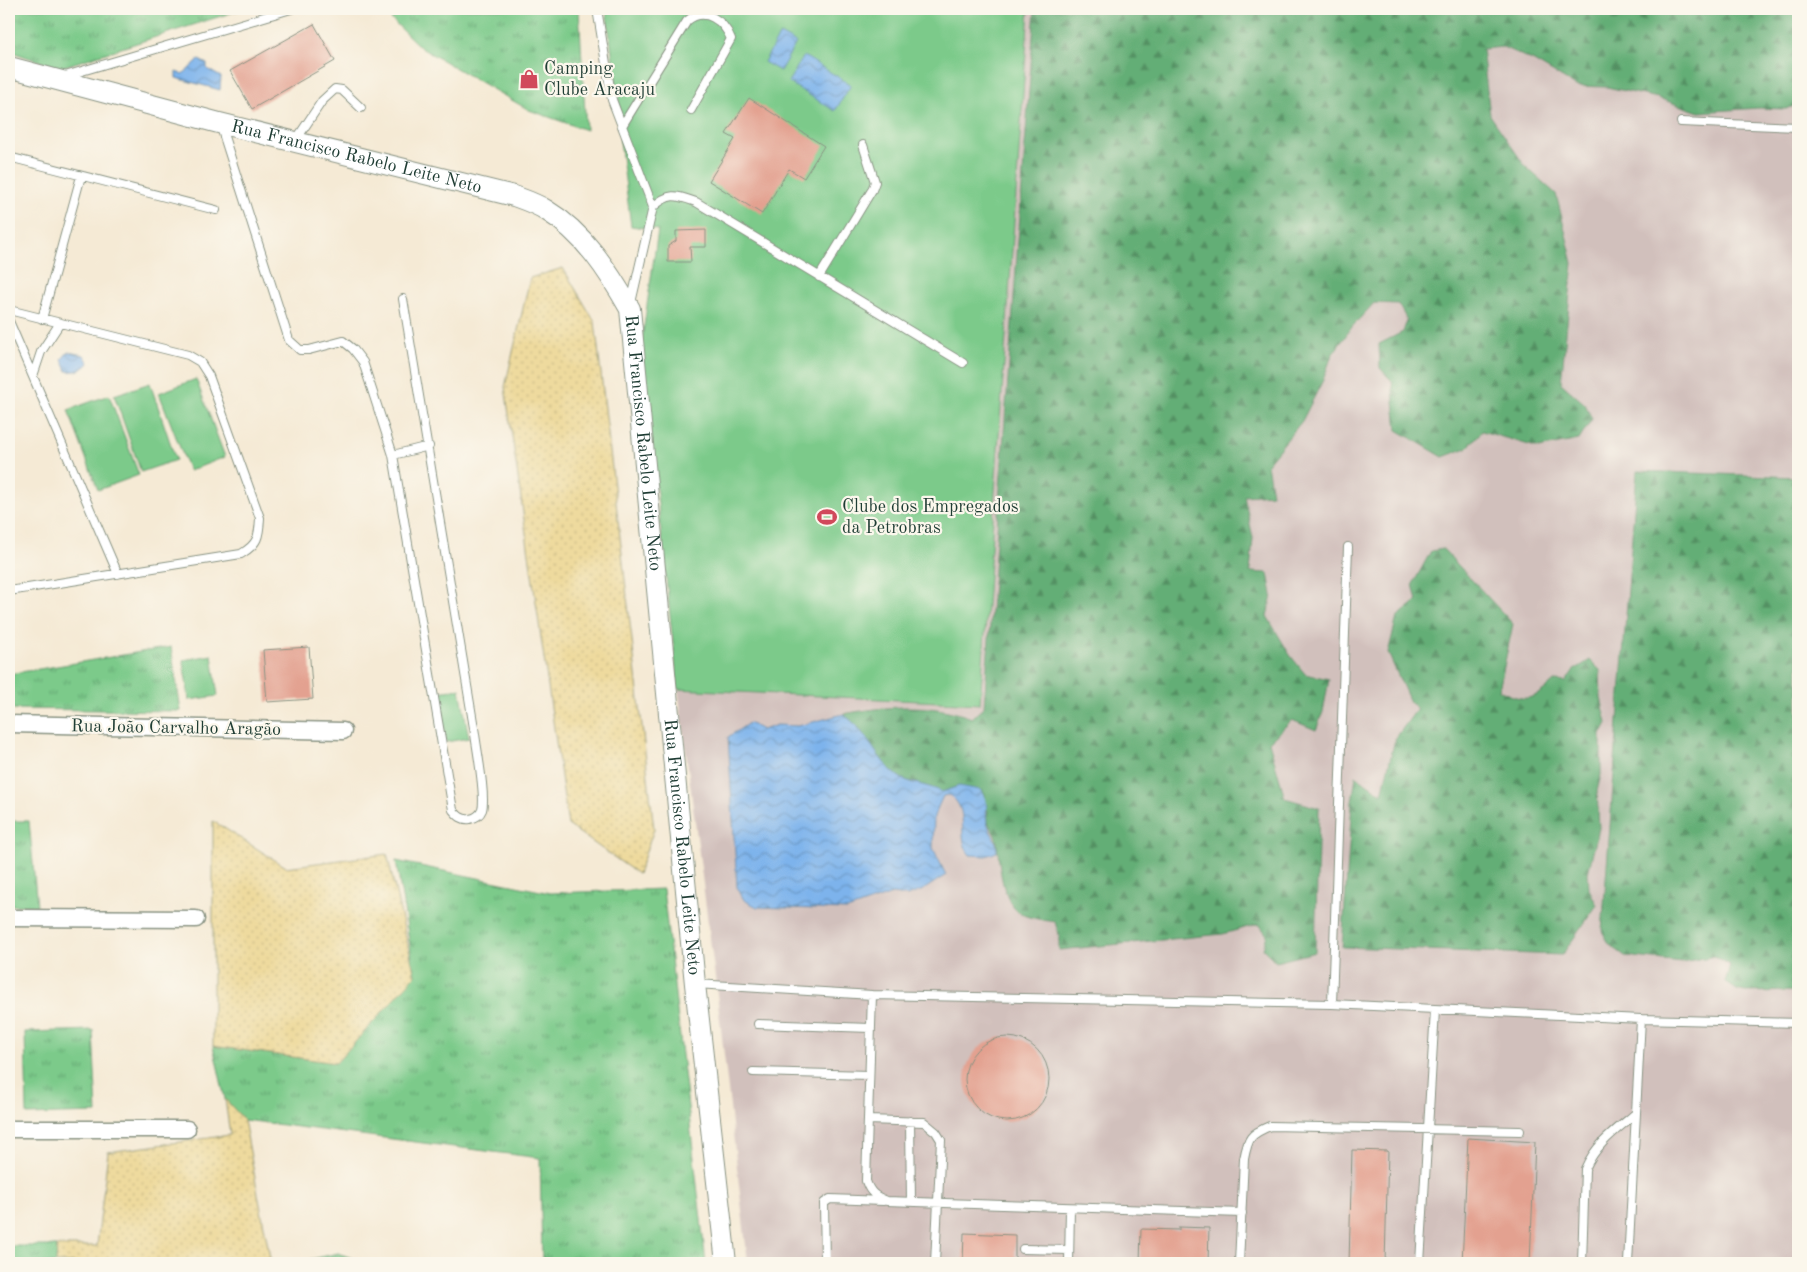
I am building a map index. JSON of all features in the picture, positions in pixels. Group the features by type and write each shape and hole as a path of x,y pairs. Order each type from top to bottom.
{"street":[{"name":"Rua Francisco Rabelo Leite Neto","path":"9,67 514,196 546,210 582,238 612,278 630,309 695,984 726,1263"},
{"name":"Rua João Carvalho Aragão","path":"9,724 343,731"},
{"path":"9,918 196,919"},
{"path":"9,1129 187,1129"}],"lane":[{"path":"56,79 291,9"},
{"path":"597,9 608,84 622,126 654,207"},
{"path":"622,126 688,21 693,16 714,17 723,24 731,39 691,110"},
{"path":"295,141 322,101 335,89 342,90 361,108"},
{"path":"219,122 289,340 300,350 309,350 343,341 364,362 393,455 450,799 453,810 459,817 465,819 474,818 482,808 476,734 403,299"},
{"path":"1681,122 1798,127"},
{"path":"819,277 875,182 863,145"},
{"path":"9,157 216,210"},
{"path":"42,319 81,176"},
{"path":"630,309 654,207 664,197 677,195 696,202 963,363"},
{"path":"9,310 188,355 200,362 218,395 260,518 259,535 252,547 241,554 9,591"},
{"path":"9,321 118,574"},
{"path":"33,376 41,352 60,323"},
{"path":"393,455 429,446"},
{"path":"1332,1004 1348,547"},
{"path":"695,984 872,995 1332,1004 1640,1020 1798,1024"},
{"path":"872,995 866,1181 870,1192 886,1201"},
{"path":"1420,1263 1435,1010"},
{"path":"1628,1263 1640,1020"},
{"path":"758,1024 870,1028"},
{"path":"753,1072 869,1075"},
{"path":"1582,1263 1585,1169 1591,1154 1602,1142 1636,1114"},
{"path":"868,1120 924,1122 936,1132 941,1140 935,1263"},
{"path":"910,1121 911,1202"},
{"path":"1239,1263 1247,1143 1256,1132 1270,1126 1520,1130"},
{"path":"825,1263 824,1203 830,1199 1242,1213"},
{"path":"1069,1263 1070,1208"},
{"path":"1023,1249 1069,1250"}],"shaded area":[{"path":"1029,9 1798,9 1798,1263 748,1263 716,985 678,689 980,703"}],"green space":[{"path":"9,9 243,9 59,68 9,51"},
{"name":"Camping Clube Aracaju","path":"381,9 579,9 586,130 529,110 421,48"},
{"name":"Clube dos Empregados da Petrobras","path":"606,9 1029,9 980,704 678,689 641,346 658,230 631,226 620,141 622,126"},
{"path":"1035,9 1798,9 1798,105 1786,109 1759,108 1699,112 1658,98 1607,87 1576,86 1534,61 1503,47 1482,49 1490,115 1525,166 1556,194 1573,263 1561,383 1585,404 1592,419 1579,440 1539,448 1482,431 1467,448 1443,457 1397,430 1392,381 1380,368 1379,344 1403,332 1407,320 1398,304 1374,303 1352,327 1332,355 1323,380 1302,421 1267,464 1272,494 1244,496 1253,538 1250,572 1268,573 1272,595 1267,616 1290,655 1305,674 1329,679 1323,712 1316,730 1292,720 1269,742 1285,798 1319,808 1315,952 1276,962 1263,949 1267,935 1259,924 1223,934 1059,950 1059,935 1055,922 1023,915 1010,903 1004,886 996,838 987,816 988,810 959,786 942,792 898,776 883,761 858,728 843,714 908,707 940,709 972,718 984,707"},
{"path":"196,379 225,457 189,471 159,393"},
{"path":"150,383 176,460 141,472 114,395"},
{"path":"109,395 139,475 98,490 68,410"},
{"path":"1637,471 1798,477 1798,991 1745,992 1737,990 1725,982 1730,965 1715,956 1682,962 1625,956 1610,945 1602,931"},
{"path":"1443,549 1513,624 1499,690 1516,697 1528,698 1540,693 1554,681 1566,682 1573,671 1590,660 1600,670 1601,698 1607,723 1601,735 1601,775 1597,791 1599,828 1588,873 1589,889 1597,905 1562,955 1342,947 1352,802 1356,776 1382,794 1395,739 1417,709 1410,702 1388,653 1397,617 1417,601 1413,584 1431,551"},
{"path":"171,647 181,711 9,709 9,674"},
{"path":"212,655 218,696 189,700 183,660"},
{"path":"460,689 469,738 446,742 437,692"},
{"path":"9,821 29,821 37,906 9,905"},
{"path":"396,861 550,893 663,889 706,1263 542,1263 540,1158 244,1120 225,1099 213,1046 336,1063 415,976"},
{"path":"93,1030 97,1113 27,1115 25,1032"},
{"path":"9,1246 57,1246 56,1263 9,1263"},
{"path":"338,1253 366,1263 295,1263"}],"sand":[{"path":"563,268 595,322 654,829 638,874 568,825 505,387 530,278"},
{"path":"213,821 286,867 387,854 415,976 336,1063 213,1046"},
{"path":"225,1099 244,1120 271,1263 56,1263 57,1246 97,1246 108,1152 230,1135"}],"water":[{"path":"780,34 796,43 780,71 764,62"},
{"path":"804,56 851,85 835,111 788,82"},
{"path":"199,60 207,64 207,69 221,77 220,90 176,78 176,72 182,74"},
{"path":"68,352 84,355 89,363 79,370 67,371 62,359"},
{"path":"843,714 858,728 883,761 898,776 942,792 959,786 981,790 987,803 987,821 996,843 997,852 986,856 970,855 964,840 960,808 949,795 943,796 934,816 933,848 946,875 923,890 907,896 892,894 847,910 757,907 744,900 737,887 728,737 749,723 762,730 777,725 798,726"}],"building":[{"path":"314,24 335,61 252,109 230,71"},
{"path":"749,98 824,146 804,178 789,169 762,214 709,181 735,139 726,134"},
{"path":"706,230 706,247 690,247 691,262 668,262 668,246 676,241 676,231"},
{"path":"309,647 313,699 267,702 263,650"},
{"path":"1007,1037 1030,1044 1042,1056 1049,1079 1042,1102 1030,1114 1007,1121 984,1114 972,1102 965,1079 972,1056 984,1044"},
{"path":"1468,1138 1535,1142 1530,1263 1462,1263"},
{"path":"1352,1150 1388,1151 1385,1263 1349,1263"},
{"path":"1179,1227 1209,1228 1208,1263 1140,1263 1141,1229 1179,1230"},
{"path":"964,1233 1015,1235 1015,1263 963,1263"}],"place":[{"name":"Camping Clube Aracaju","path":"529,79"},
{"name":"Clube dos Empregados da Petrobras","path":"827,517"}]}
